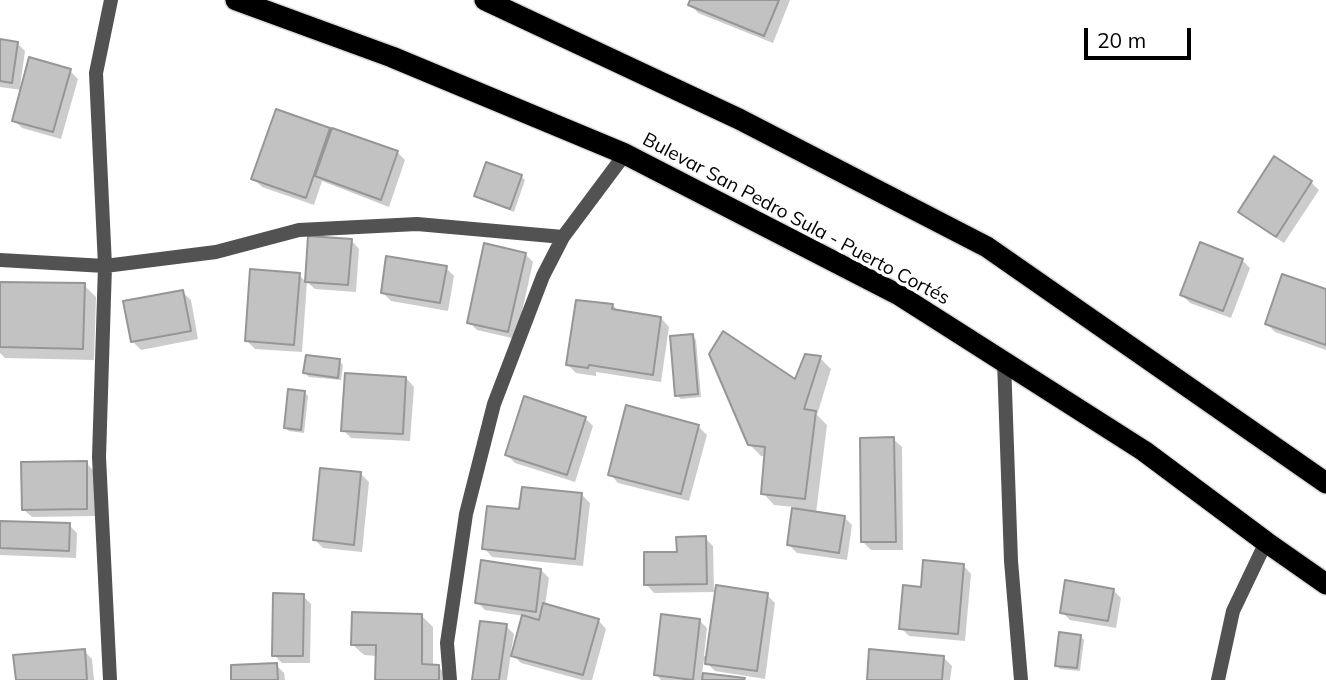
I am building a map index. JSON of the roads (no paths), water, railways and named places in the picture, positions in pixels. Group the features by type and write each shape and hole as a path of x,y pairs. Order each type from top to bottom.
{"highway":[{"name":"Bulevar San Pedro Sula - Puerto Cortés","path":"236,0 392,57 625,154 899,295 1144,451 1326,584"},
{"path":"485,0 739,119 987,247 1326,483"}],"street":[{"path":"110,680 99,457 105,266 96,73 111,0"},
{"path":"450,680 447,643 466,514 494,404 543,276 563,237 625,154"},
{"path":"0,260 105,266 216,252 299,230 417,224 563,237"},
{"path":"1004,361 1011,561 1021,680"},
{"path":"1218,680 1233,611 1266,542"}]}
